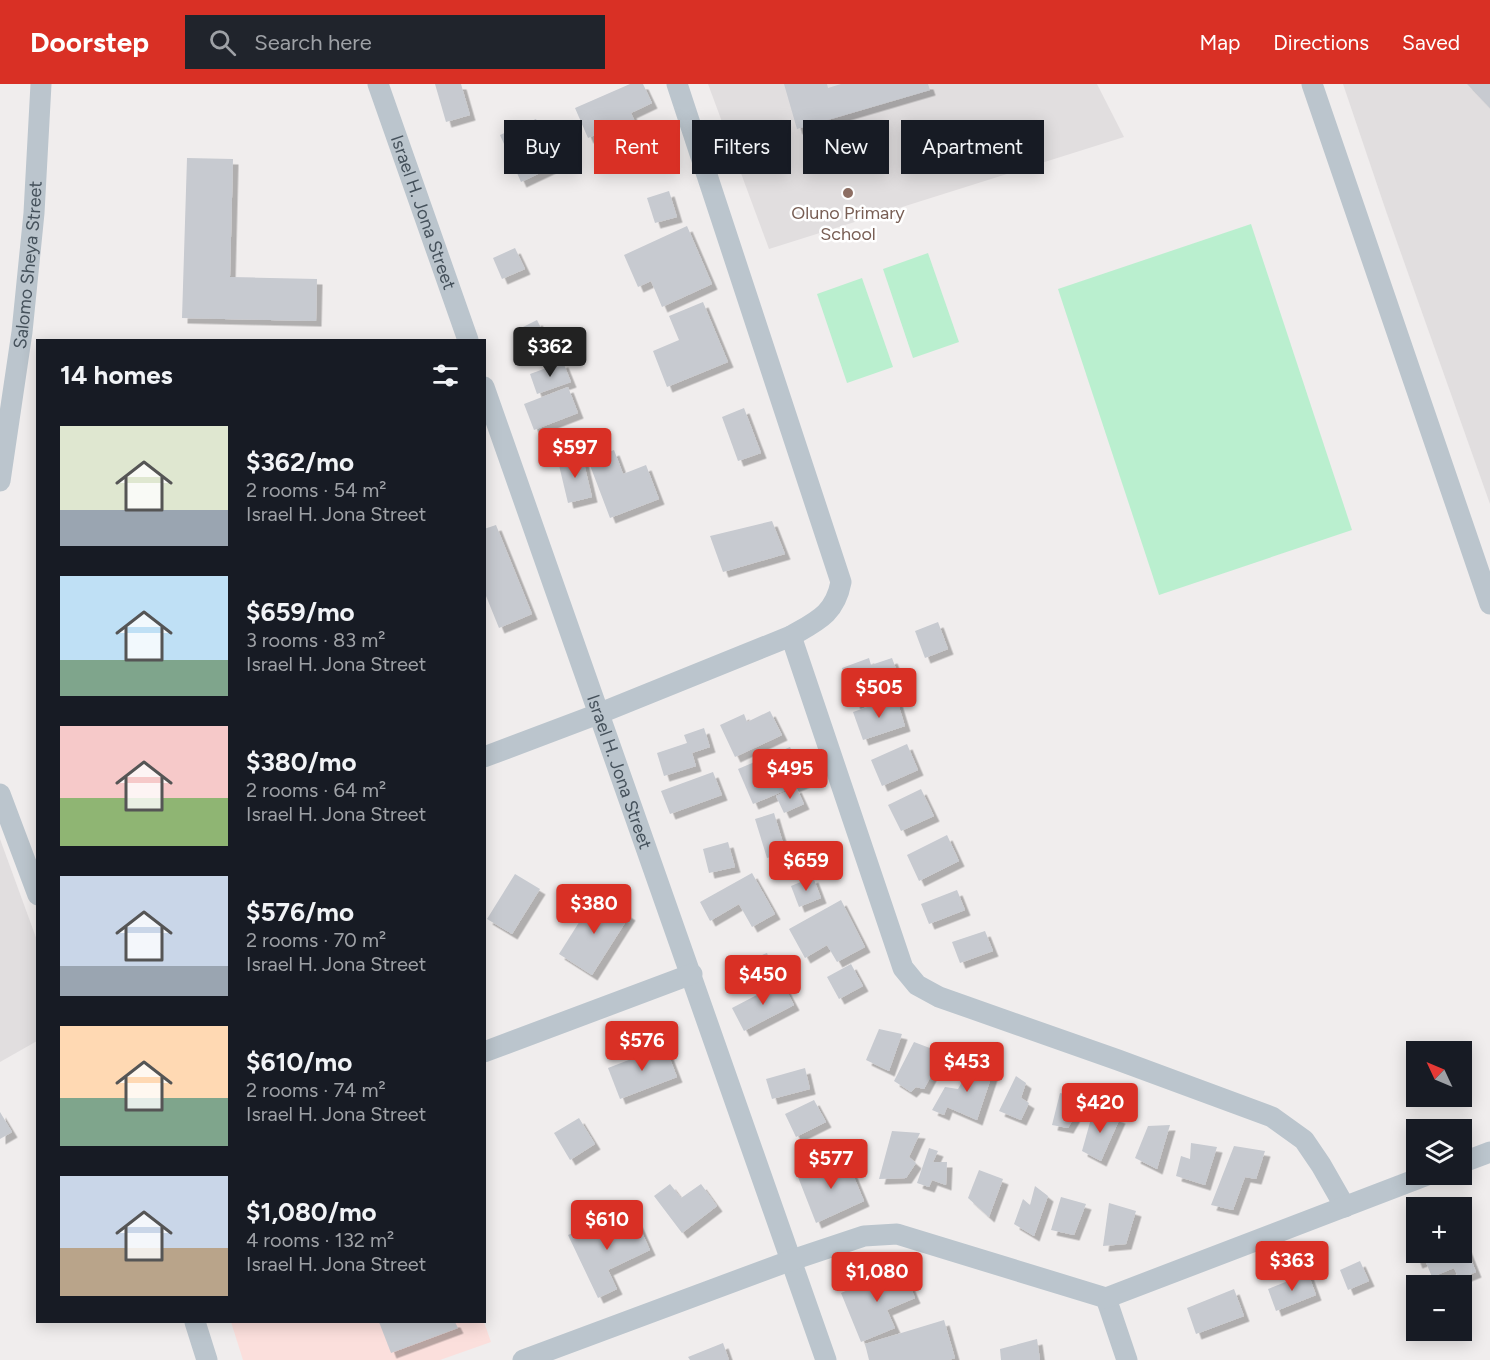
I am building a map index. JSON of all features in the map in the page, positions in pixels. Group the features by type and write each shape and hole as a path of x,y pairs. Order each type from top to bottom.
{"street":[{"name":"Salomo Sheya Street","path":"0,482 22,332 34,213 41,84"},
{"name":"Israel H. Jona Street","path":"378,84 468,339"},
{"path":"486,756 791,636 830,611 839,595 841,582 677,84"},
{"path":"1311,84 1490,604"},
{"name":"Israel H. Jona Street","path":"486,393 826,1360"},
{"path":"791,636 903,968 917,985 939,997 1272,1117 1304,1140 1345,1207"},
{"path":"0,794 36,890"},
{"path":"486,1051 692,974"},
{"path":"1472,1159 1490,1152"},
{"path":"523,1360 792,1260 864,1236 897,1234 1106,1298 1406,1183"},
{"path":"1106,1298 1127,1360"},
{"path":"195,1323 207,1360"}],"shaded area":[{"name":"Oluno Primary School","path":"708,84 1097,84 1124,137 1044,162 1044,120 901,120 901,174 1007,174 769,249 741,174 791,174 791,120 721,120"},
{"path":"1343,84 1490,84 1490,504 1386,211"},
{"path":"0,839 36,938 36,1042 0,1062"},
{"path":"231,1323 484,1323 491,1342 440,1360 243,1360"}],"green space":[{"path":"1251,224 1352,530 1159,595 1058,289"},
{"path":"928,253 959,342 913,358 883,269"},
{"path":"862,278 893,367 847,383 817,294"}],"building":[{"path":"435,84 461,84 470,115 446,122"},
{"path":"630,84 643,84 652,103 631,113 634,120 594,120 594,135 588,138 575,108"},
{"path":"784,84 827,84 828,88 841,84 928,84 930,90 828,120 803,120 803,127 797,129"},
{"path":"1467,84 1490,84 1490,108"},
{"path":"187,158 233,159 230,277 317,279 316,321 182,318"},
{"path":"517,174 538,174 521,182"},
{"path":"669,191 677,217 655,223 647,198"},
{"path":"687,226 712,284 662,307 651,281 638,287 624,255"},
{"path":"515,248 525,269 502,279 493,258"},
{"path":"703,302 728,362 667,387 653,351 679,340 669,316"},
{"path":"537,320 547,340 527,350 517,330"},
{"path":"563,362 571,382 537,394 530,374"},
{"path":"568,387 578,413 534,430 524,404"},
{"path":"744,408 761,453 738,461 722,417"},
{"path":"614,450 623,474 646,465 659,499 610,518 588,460"},
{"path":"582,455 592,497 568,503 558,461"},
{"path":"772,521 785,554 723,572 710,536"},
{"path":"496,525 532,614 499,628 486,596 486,528"},
{"path":"938,622 948,649 925,658 915,631"},
{"path":"869,658 871,665 892,658 902,685 855,704 842,668"},
{"path":"896,697 905,726 863,740 853,712"},
{"path":"770,711 782,735 735,757 720,725 744,714 747,722"},
{"path":"704,728 710,747 692,753 696,766 664,776 657,753 687,743 684,735"},
{"path":"907,744 918,770 882,786 871,760"},
{"path":"790,747 805,782 753,804 738,769"},
{"path":"713,772 722,795 670,814 661,791"},
{"path":"796,787 804,804 784,813 776,796"},
{"path":"921,789 934,816 901,831 888,805"},
{"path":"774,813 786,853 767,858 755,819"},
{"path":"947,835 959,861 919,881 907,855"},
{"path":"728,842 735,867 709,873 703,849"},
{"path":"752,873 775,914 752,927 739,904 710,921 700,902"},
{"path":"515,874 540,889 512,934 487,919"},
{"path":"813,877 821,898 799,907 791,886"},
{"path":"957,890 965,910 929,924 921,904"},
{"path":"597,894 630,915 592,975 559,954"},
{"path":"841,900 865,947 837,962 827,945 805,958 789,929"},
{"path":"985,931 993,951 960,963 952,942"},
{"path":"767,953 775,975 743,988 735,965"},
{"path":"851,964 863,986 839,999 827,977"},
{"path":"782,982 794,1005 744,1031 732,1008"},
{"path":"879,1029 902,1034 889,1071 866,1060"},
{"path":"914,1042 943,1053 924,1089 916,1087 911,1092 894,1081"},
{"path":"665,1046 677,1077 620,1099 608,1068"},
{"path":"973,1063 994,1069 977,1120 947,1107 944,1115 932,1110 945,1087 958,1089"},
{"path":"805,1068 810,1089 772,1099 766,1079"},
{"path":"1016,1076 1026,1083 1021,1098 1029,1103 1021,1120 999,1111"},
{"path":"1060,1093 1085,1098 1068,1128 1052,1125"},
{"path":"814,1100 826,1122 796,1137 785,1114"},
{"path":"1094,1108 1120,1118 1101,1161 1082,1151"},
{"path":"0,1112 12,1132 0,1139"},
{"path":"579,1118 595,1144 570,1160 554,1133"},
{"path":"1170,1125 1157,1169 1135,1158 1148,1126"},
{"path":"892,1131 920,1133 909,1157 916,1163 906,1178 879,1179"},
{"path":"1191,1143 1217,1147 1205,1185 1176,1176 1181,1156 1190,1159"},
{"path":"1234,1146 1265,1151 1256,1179 1245,1177 1233,1210 1211,1205"},
{"path":"929,1148 938,1151 933,1162 947,1162 946,1185 932,1180 929,1187 917,1183"},
{"path":"846,1158 864,1201 816,1223 798,1177"},
{"path":"979,1170 1003,1179 989,1217 968,1198"},
{"path":"670,1184 681,1198 701,1184 717,1206 682,1233 654,1196"},
{"path":"1035,1186 1048,1196 1034,1236 1014,1224 1023,1199 1030,1205"},
{"path":"1061,1197 1086,1204 1074,1235 1051,1230"},
{"path":"1109,1203 1136,1211 1126,1244 1103,1246"},
{"path":"635,1217 650,1250 608,1270 617,1289 598,1298 568,1235 600,1221 605,1231"},
{"path":"1360,1261 1369,1281 1348,1290 1340,1270"},
{"path":"1472,1262 1476,1272 1469,1275 1457,1275 1454,1268 1431,1275 1426,1263"},
{"path":"902,1267 915,1298 887,1310 895,1328 861,1342 841,1293"},
{"path":"1308,1273 1316,1295 1276,1311 1268,1289"},
{"path":"1234,1289 1244,1316 1196,1334 1187,1308"},
{"path":"944,1320 955,1358 949,1360 869,1360 865,1344"},
{"path":"379,1323 456,1323 458,1328 391,1353"},
{"path":"1037,1339 1040,1360 1001,1360 1000,1349"},
{"path":"723,1343 729,1360 690,1360 688,1357"}],"place":[{"name":"Oluno Primary School","path":"848,193"}]}
